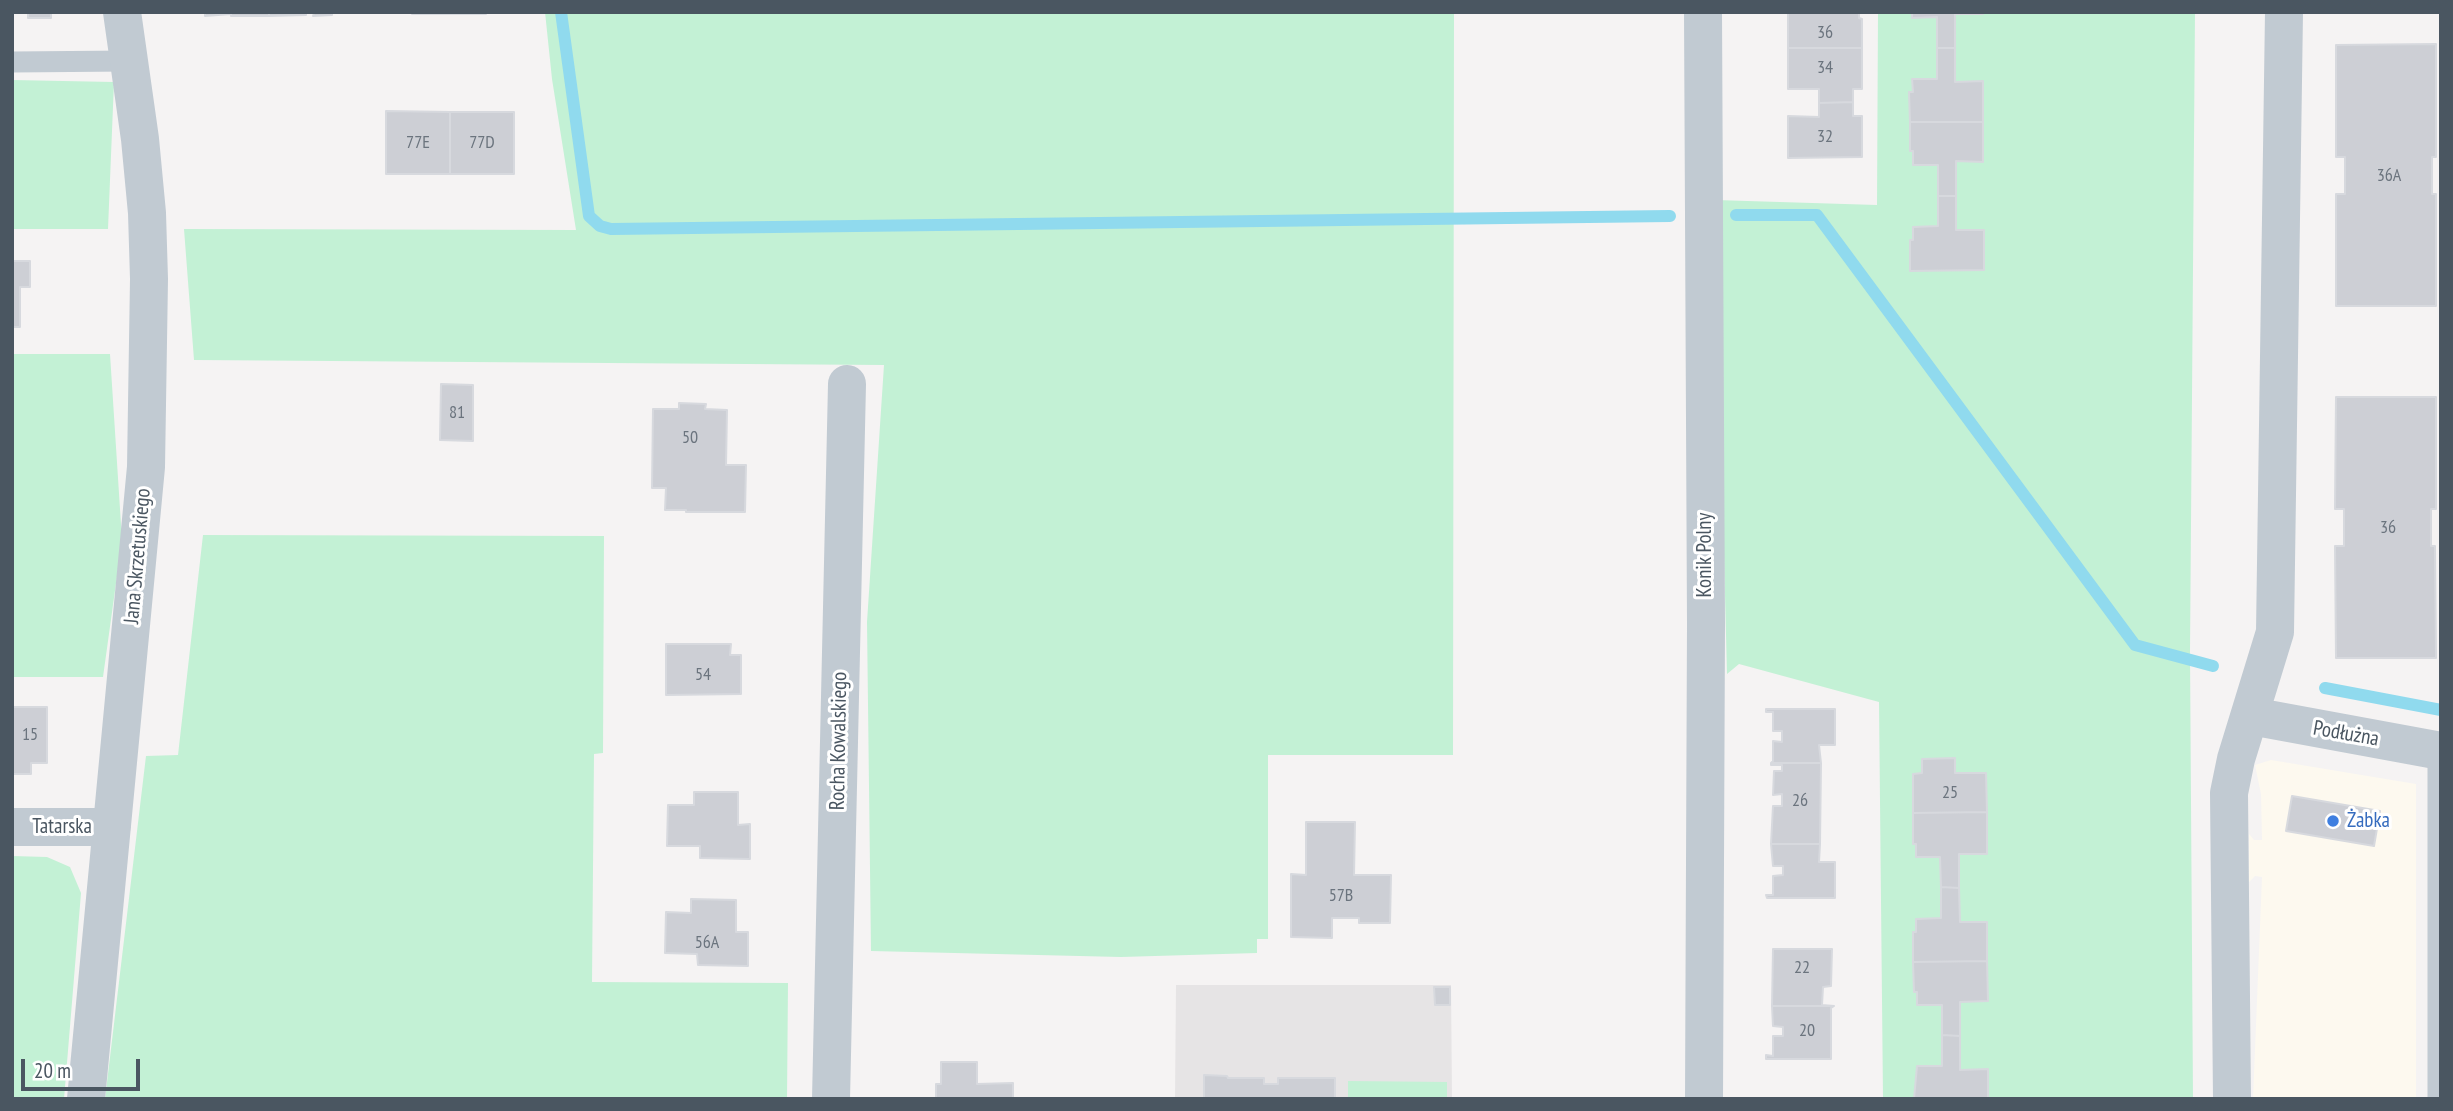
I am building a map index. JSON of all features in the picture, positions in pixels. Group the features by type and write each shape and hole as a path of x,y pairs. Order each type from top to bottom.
{"street":[{"name":"Jana Skrzetuskiego","path":"86,1099 147,453 147,213 122,12"},
{"name":"Konik Polny","path":"1703,12 1706,624 1704,1099"},
{"path":"2232,1099 2229,793 2236,759 2275,632 2284,12"},
{"name":"Rocha Kowalskiego","path":"831,1099 847,384"},
{"name":"Podłużna","path":"2251,716 2439,751"},
{"name":"Tatarska","path":"12,828 112,827"}],"lane":[{"path":"12,62 129,61"},
{"path":"2438,1099 2439,751"}],"shaded area":[{"path":"2271,760 2416,784 2416,1099 2253,1099 2262,877 2255,876 2249,882 2249,834 2254,840 2262,840 2261,794 2255,765"},
{"path":"1176,985 1451,985 1452,1099 1175,1099"}],"green space":[{"path":"545,12 1454,12 1453,755 1268,755 1268,939 1257,939 1257,953 1121,957 871,951 867,622 884,365 194,360 184,229 576,230 552,79"},
{"path":"1878,12 2195,12 2190,652 2193,1099 1883,1099 1879,702 1739,664 1727,674 1715,200 1877,205"},
{"path":"12,80 114,82 108,229 12,229"},
{"path":"12,354 110,354 122,540 103,677 12,677"},
{"path":"203,535 604,536 603,753 594,754 592,982 788,983 787,1099 105,1099 146,756 178,755"},
{"path":"12,856 47,857 70,867 81,893 64,1099 12,1099"},
{"path":"1348,1081 1447,1082 1447,1099 1348,1099"}],"building":[{"path":"28,12 51,12 51,18 28,18"},
{"path":"205,12 269,12 269,16 205,16"},
{"path":"269,12 332,12 332,15 313,16 314,13 306,13 269,16"},
{"path":"449,12 449,14 412,14"},
{"path":"486,12 486,14 449,14"},
{"path":"1788,12 1859,12 1859,18 1862,19 1862,48 1788,48"},
{"path":"1912,12 1983,14 1955,14 1955,48 1937,48 1937,17 1912,18"},
{"path":"2436,44 2436,157 2432,157 2432,194 2436,194 2436,306 2336,306 2336,194 2345,194 2345,157 2336,157 2336,45"},
{"path":"1788,48 1862,48 1862,89 1853,89 1853,102 1819,103 1819,89 1788,89"},
{"path":"1937,48 1955,48 1955,82 1983,81 1983,122 1910,122 1909,92 1913,92 1912,79 1937,79"},
{"path":"1853,102 1853,116 1862,116 1862,157 1788,158 1788,116 1819,117 1819,103"},
{"path":"386,111 450,112 450,174 386,174"},
{"path":"450,112 514,112 514,174 450,174"},
{"path":"1910,122 1983,122 1983,162 1956,161 1956,196 1938,196 1938,165 1913,165"},
{"path":"1938,196 1956,196 1956,230 1984,230 1984,270 1910,271 1910,240 1913,240 1913,227 1938,226"},
{"path":"12,261 30,261 30,287 20,287 20,327 12,327"},
{"path":"441,384 473,385 473,441 440,440"},
{"path":"2336,397 2436,397 2436,509 2431,509 2431,546 2435,546 2436,658 2336,658 2335,546 2344,546 2344,509 2335,509"},
{"path":"679,403 706,404 705,409 727,410 726,465 746,465 745,512 665,510 666,488 652,488 653,409 679,409"},
{"path":"666,644 731,644 730,655 741,655 741,694 666,695"},
{"path":"12,707 47,707 47,763 31,763 31,774 12,774"},
{"path":"1766,709 1835,709 1835,745 1819,745 1821,763 1771,763 1773,741 1782,742 1782,731 1773,731 1773,712 1766,712"},
{"path":"1955,758 1955,773 1986,773 1987,812 1913,813 1913,774 1922,773 1922,759"},
{"path":"1771,763 1821,763 1820,844 1771,844 1773,806 1782,806 1782,794 1773,795 1774,771 1782,771 1782,765"},
{"path":"694,792 738,792 738,825 750,824 750,859 700,858 700,846 667,846 668,805 694,805"},
{"name":"Żabka","path":"2292,796 2380,811 2374,846 2286,831"},
{"path":"1987,812 1987,854 1959,854 1959,888 1941,887 1940,857 1916,857 1916,844 1913,844 1913,813"},
{"path":"1306,822 1355,822 1354,875 1391,875 1390,923 1359,923 1359,918 1332,918 1332,938 1291,937 1291,874 1306,875"},
{"path":"1771,844 1820,844 1819,862 1835,862 1835,898 1767,898 1766,895 1773,895 1773,876 1783,875 1783,866 1773,866"},
{"path":"1941,887 1959,888 1960,922 1987,922 1987,961 1913,962 1916,919 1941,918"},
{"path":"691,899 736,900 736,932 748,932 748,966 698,965 697,954 665,953 666,912 691,913"},
{"path":"1773,949 1832,949 1831,986 1823,987 1822,1005 1834,1006 1772,1006"},
{"path":"1987,961 1988,1001 1960,1002 1960,1036 1942,1035 1942,1005 1917,1005 1913,962"},
{"path":"1434,987 1450,987 1450,1005 1435,1005"},
{"path":"1772,1006 1834,1006 1831,1008 1831,1059 1766,1059 1766,1055 1773,1056 1773,1036 1783,1036 1783,1027 1773,1026"},
{"path":"1942,1035 1960,1036 1960,1070 1988,1069 1988,1099 1914,1099 1917,1066 1942,1066"},
{"path":"941,1062 977,1062 977,1084 1013,1083 1013,1099 936,1099 936,1084 941,1084"},
{"path":"1204,1075 1264,1078 1264,1084 1278,1084 1278,1078 1335,1078 1335,1099 1204,1099"}],"waterway":[{"path":"561,12 589,216 600,226 611,229 1670,216"},
{"path":"1736,215 1817,215 2135,645 2213,666"},
{"path":"2325,688 2441,710"}],"place":[{"name":"Żabka","path":"2333,821"}]}
